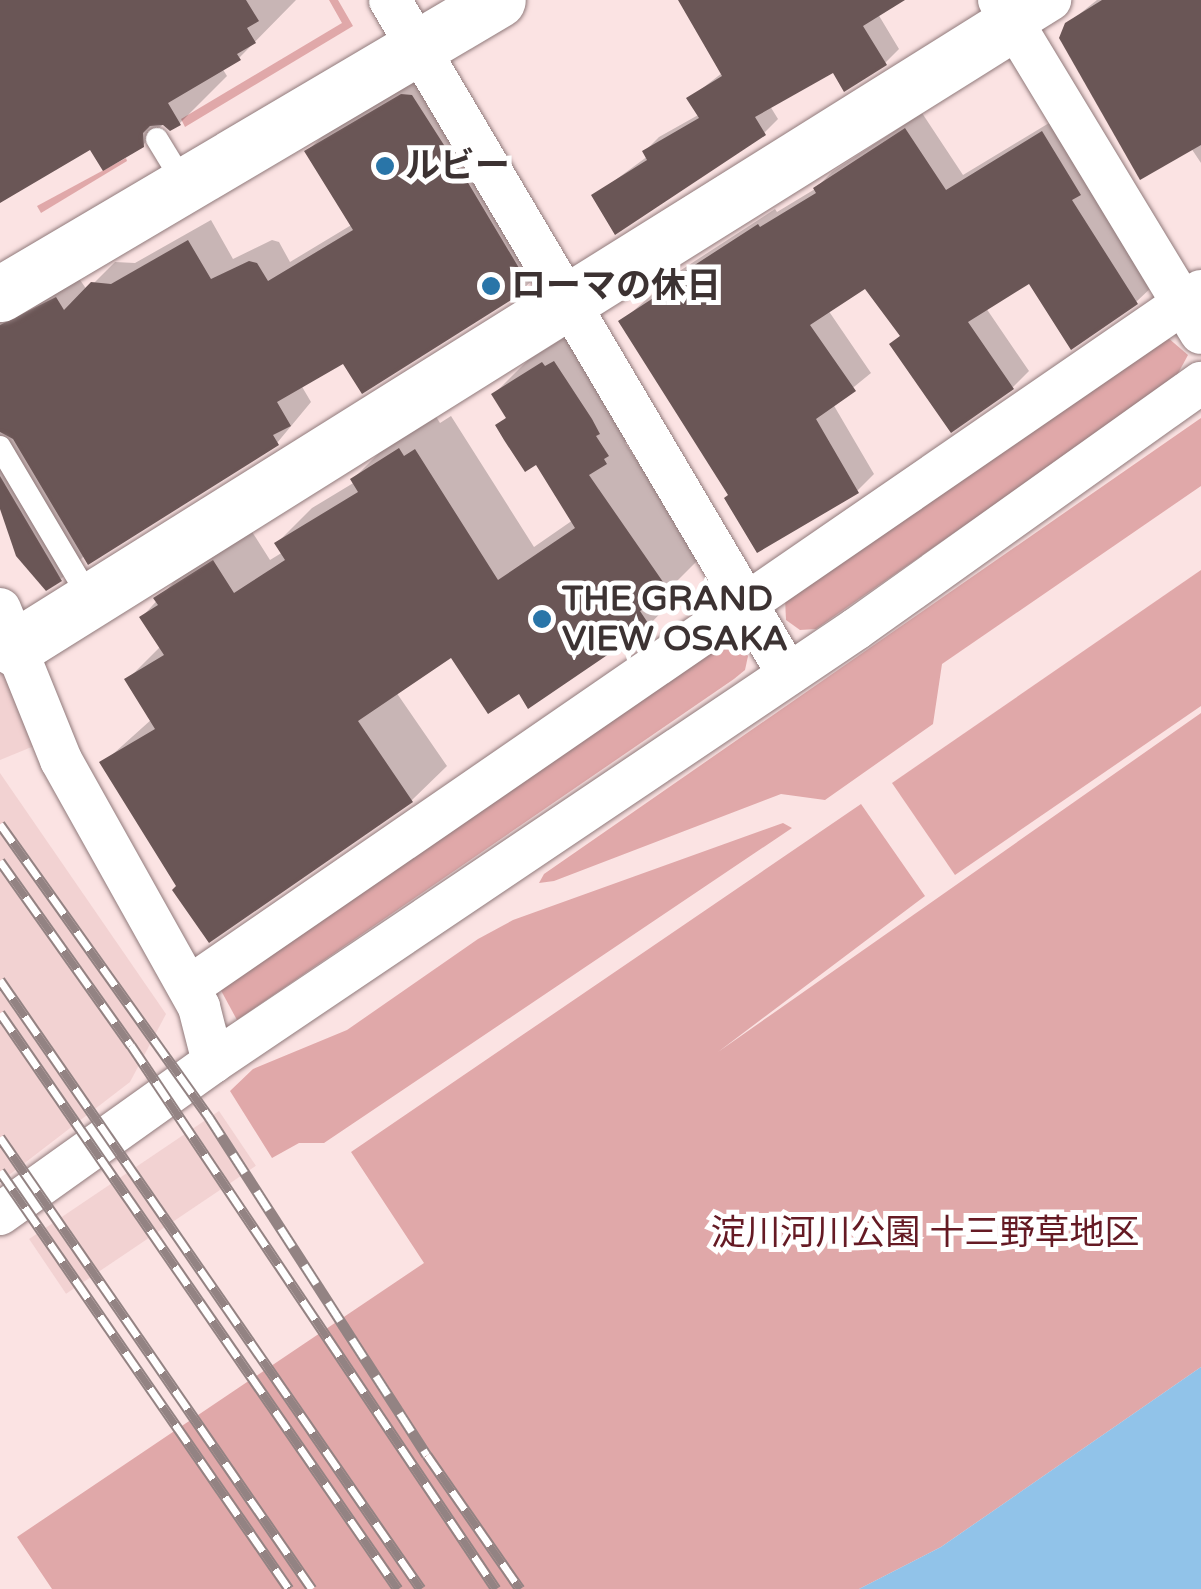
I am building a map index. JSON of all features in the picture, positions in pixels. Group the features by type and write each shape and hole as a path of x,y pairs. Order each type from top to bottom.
{"street":[{"path":"390,0 788,674"},
{"path":"0,294 498,0"},
{"path":"189,986 1194,310 1021,8 571,302 91,600 7,628 61,760 189,986 208,1035 213,1062"},
{"path":"0,1214 213,1062 788,674 1201,384"}],"lane":[{"path":"157,139 184,185"},
{"path":"0,447 91,600"}],"shaded area":[{"path":"0,662 34,746 0,760"},
{"path":"0,773 166,1014 130,1082 0,1182"},
{"path":"219,1111 256,1166 66,1294 29,1239"}],"green space":[{"path":"329,0 338,0 353,26 185,127 181,119 342,23"},
{"path":"126,158 127,161 41,213 37,206"},
{"path":"1167,337 1188,355 1175,379 816,629 800,630 786,620 785,598"},
{"path":"1201,418 1201,486 942,664 933,724 825,800 781,794 554,881 539,883 544,874"},
{"path":"1201,570 1201,706 955,875 892,783"},
{"path":"728,642 740,645 748,656 745,670 734,679 237,1020 217,983"},
{"name":"淀川河川公園 十三野草地区","path":"1201,713 1201,1367 941,1547 859,1589 52,1589 17,1537 424,1263 351,1152 861,804 925,896 718,1052"},
{"path":"783,823 792,828 324,1143 299,1143 272,1158 230,1091 253,1069 347,1030 478,939 513,920"}],"water":[{"path":"1201,1367 1201,1589 859,1589 941,1547"}],"building":[{"path":"0,0 246,0 259,21 247,28 256,43 237,54 241,60 168,103 181,125 170,131 163,125 150,126 143,133 144,147 103,171 90,150 0,203"},
{"path":"678,0 905,0 863,26 887,65 844,92 833,73 755,117 766,135 615,235 591,195 647,160 642,151 699,118 686,98 722,76"},
{"path":"1102,0 1201,0 1201,145 1140,180 1059,38 1065,23"},
{"path":"401,94 412,95 467,181 525,278 524,292 362,394 343,364 277,402 291,426 273,435 279,445 88,565 13,439 0,432 0,325 56,297 64,310 91,282 111,284 188,240 211,279 249,261 257,263 268,281 353,230 304,151"},
{"path":"905,128 946,190 1042,131 1081,195 1072,200 1138,304 1071,350 1029,284 968,322 1014,389 951,433 889,344 900,336 865,289 810,325 856,391 816,419 859,493 757,553 724,498 728,495 618,321 658,295 656,290 758,224 760,227 816,193 813,188"},
{"path":"554,361 592,419 600,434 596,436 609,456 604,459 607,464 589,475 670,592 640,611 650,626 528,709 519,694 488,714 451,658 358,721 413,802 209,943 172,890 176,886 99,762 155,729 124,679 164,655 139,617 158,605 153,598 213,560 234,593 285,560 274,543 358,492 350,479 399,448 404,456 415,449 498,580 575,528 536,465 525,472 504,440 495,425 506,418 491,394 542,362 545,366"},
{"path":"0,476 62,581 46,591 16,556 0,509"}],"railway":[{"path":"0,824 209,1117 427,1455 520,1589"},
{"path":"0,861 131,1045 496,1589"},
{"path":"0,980 421,1589"},
{"path":"0,1013 398,1589"},
{"path":"0,1137 312,1589"},
{"path":"0,1171 289,1589"}],"place":[{"name":"ルビー","path":"385,166"},
{"name":"ローマの休日","path":"491,286"},
{"name":"THE GRAND VIEW OSAKA","path":"542,619"}]}
